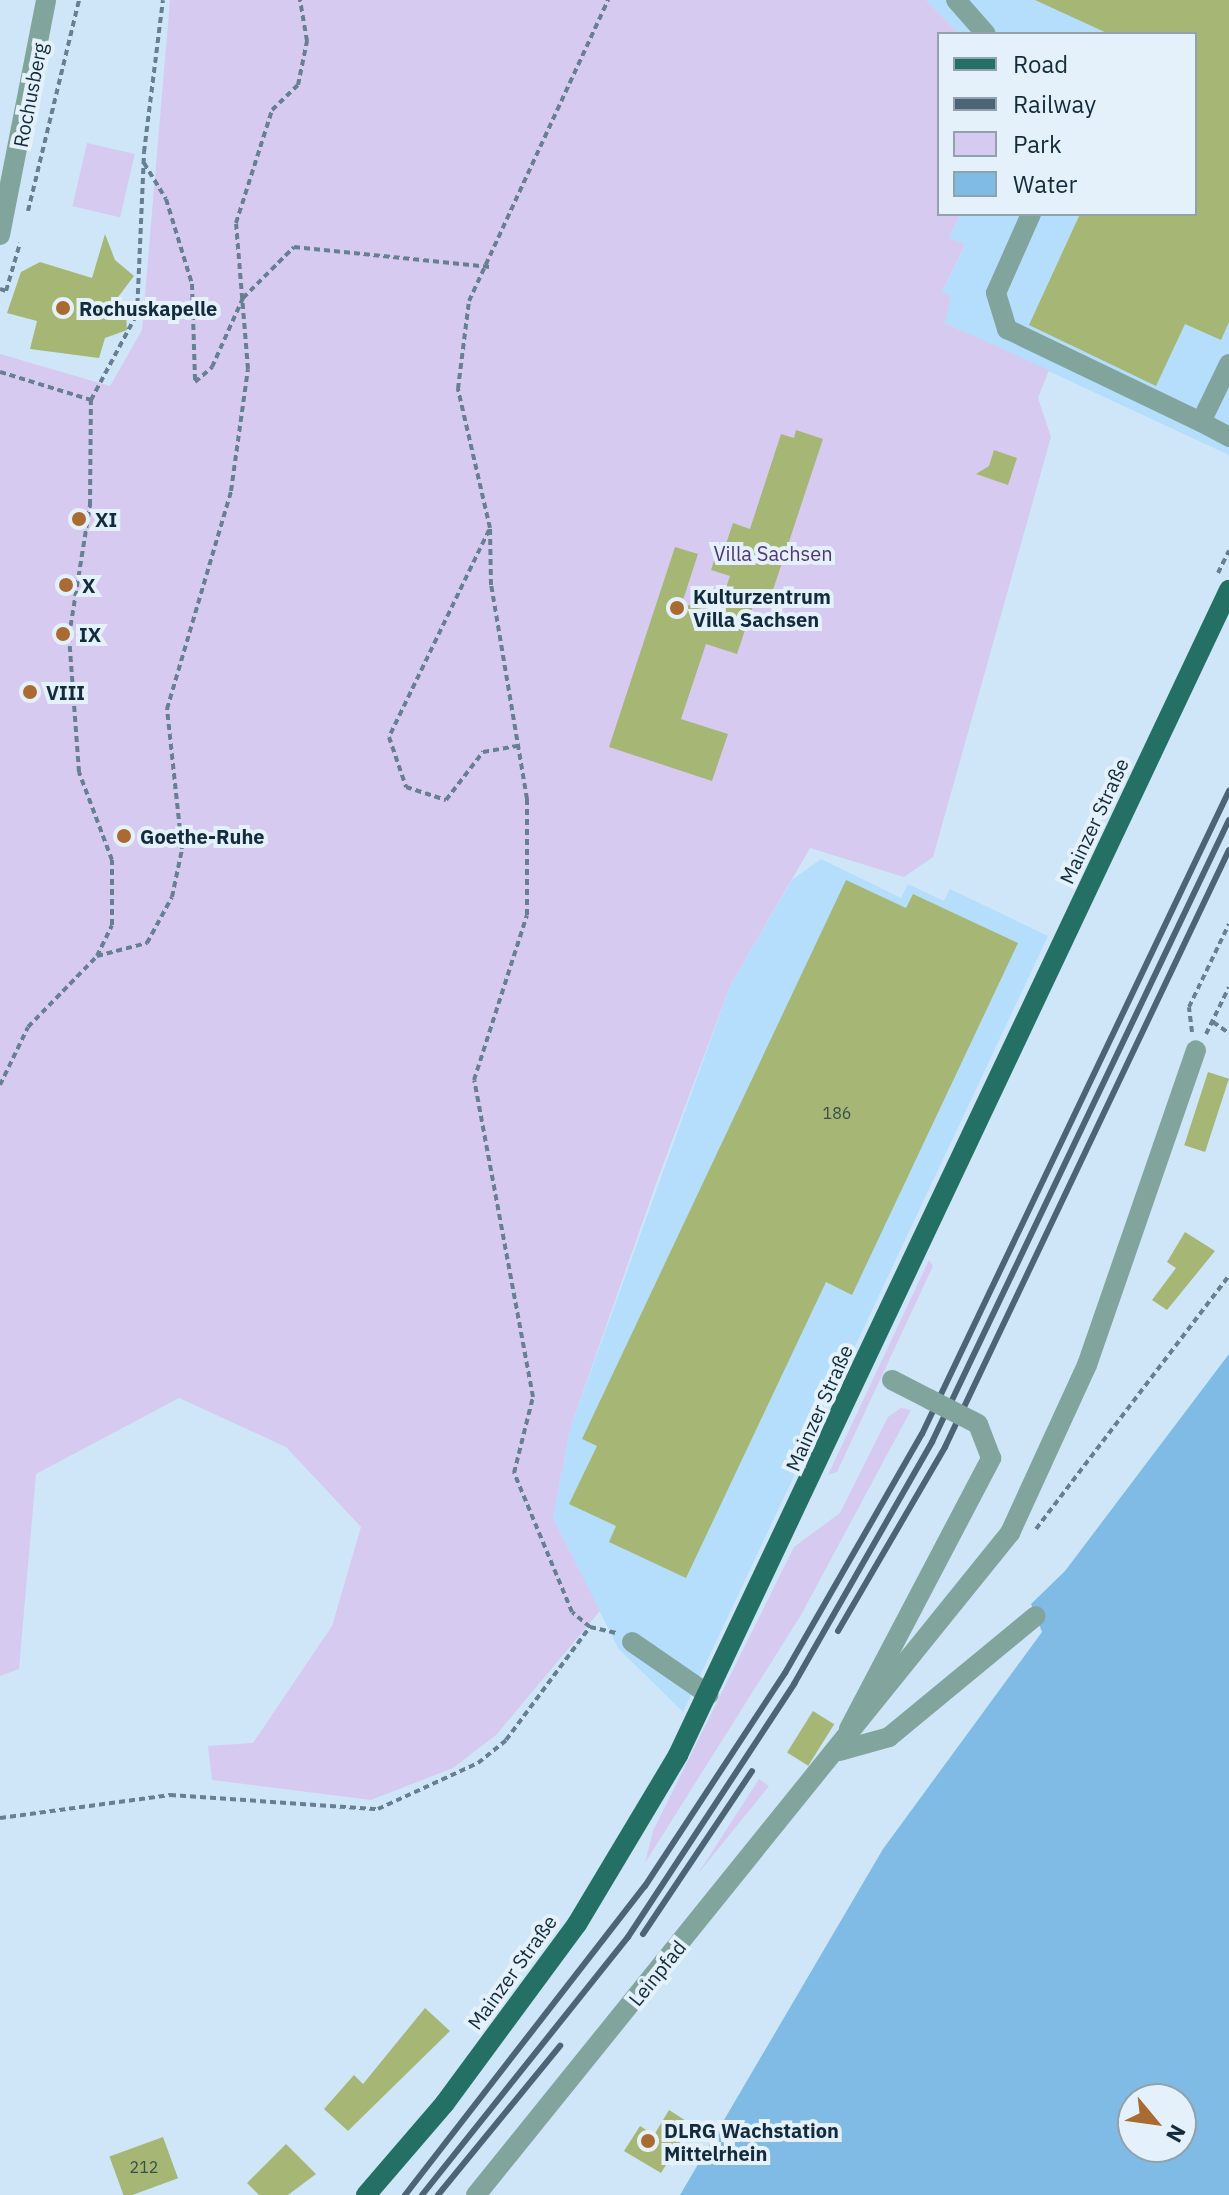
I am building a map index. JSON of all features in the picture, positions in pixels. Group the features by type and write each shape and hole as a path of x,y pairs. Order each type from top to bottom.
{"main road":[{"name":"Mainzer Straße","path":"366,2195 445,2103 577,1924 709,1695 1222,584"}],"street":[{"name":"Rochusberg","path":"0,235 46,0"},
{"path":"956,0 984,32"},
{"path":"1030,216 996,293 1007,329 1229,437"},
{"path":"1201,422 1229,364"},
{"path":"839,1751 1031,1500 1087,1365 1196,1050"},
{"path":"839,1751 991,1458 978,1424 892,1380"},
{"path":"839,1751 889,1737 1036,1616"},
{"path":"632,1642 709,1695"},
{"name":"Leinpfad","path":"476,2195 839,1751"}],"path":[{"path":"25,223 79,0"},
{"path":"0,1085 28,1027 97,956 112,925 112,860 79,772 69,636 90,505 91,400 137,314 144,163 163,0"},
{"path":"97,956 147,943 172,897 182,849 167,709 231,491 248,369 236,223 272,110 298,85 307,41 300,0"},
{"path":"608,0 567,79 490,267 469,301 458,389 490,528 491,585 521,745 527,915 474,1080 533,1397 514,1473 572,1612 590,1627 632,1642"},
{"path":"144,163 166,199 192,284 195,382 212,367 243,298 294,247 490,267"},
{"path":"0,289 6,291 22,237"},
{"path":"0,372 91,400"},
{"path":"490,528 389,737 406,787 446,800 483,752 521,745"},
{"path":"1222,584 1229,550"},
{"path":"1196,1050 1189,1007 1229,924"},
{"path":"1196,1050 1229,987"},
{"path":"1213,1022 1229,1033"},
{"path":"0,1818 170,1795 378,1809 442,1783 506,1740 590,1627"}],"shaded area":[{"path":"926,0 1229,0 1229,455 945,323 950,296 942,292 965,246 949,238 959,216 1197,216 1197,32 957,32"},
{"path":"821,859 901,898 908,884 944,901 950,889 1048,936 683,1712 618,1648 553,1518 570,1429 731,984 792,880"}],"green space":[{"name":"Villa Sachsen","path":"170,0 926,0 957,32 937,32 937,216 959,216 949,238 965,245 942,292 951,296 945,323 1049,370 1038,398 1051,437 933,857 904,877 810,848 731,984 657,1181 570,1429 553,1518 600,1611 496,1735 453,1768 371,1800 212,1780 208,1746 253,1743 332,1626 361,1527 286,1447 179,1398 36,1474 19,1669 0,1676 0,354 110,386 142,330"},
{"path":"87,143 135,154 120,217 72,206"},
{"path":"929,1260 933,1266 837,1472 828,1475"},
{"path":"901,1408 911,1410 801,1615 645,1863 653,1831 794,1547 840,1513 888,1417"},
{"path":"759,1779 769,1786 697,1875"}],"water":[{"path":"1229,1354 1229,2195 680,2195 883,1849 1042,1632 1031,1604 1065,1571"}],"building":[{"path":"1035,0 1229,0 1229,322 1221,340 1185,324 1156,386 1029,325 1079,216 1197,216 1197,32 1105,32"},
{"name":"Rochuskapelle","path":"105,234 115,260 134,276 109,309 126,314 127,330 105,338 99,358 30,349 37,321 7,313 21,272 40,262 92,278"},
{"name":"Kulturzentrum Villa Sachsen","path":"796,430 823,439 771,596 758,591 737,654 706,644 681,719 728,734 712,781 609,747 675,547 698,554 682,603 717,614 730,576 711,570 719,545 725,547 733,523 750,529 781,434 794,438"},
{"path":"994,450 1017,458 1008,485 976,474 989,466"},
{"path":"846,880 906,908 913,894 1018,943 852,1295 826,1282 686,1578 609,1542 616,1526 569,1504 597,1446 582,1439"},
{"path":"1208,1072 1229,1079 1205,1152 1184,1145"},
{"path":"1185,1232 1215,1251 1167,1310 1152,1300 1176,1268 1167,1262"},
{"path":"813,1711 834,1724 808,1766 787,1753"},
{"path":"425,2008 450,2031 348,2131 324,2109 354,2075 363,2084"},
{"name":"DLRG Wachstation Mittelrhein","path":"669,2110 691,2124 661,2173 624,2151 640,2126 654,2135"},
{"path":"163,2137 178,2178 132,2195 123,2195 109,2156"},
{"path":"286,2144 316,2174 288,2195 259,2195 247,2183"}],"railway":[{"path":"405,2195 645,1886 785,1673 922,1434 1229,791"},
{"path":"422,2195 628,1937 794,1684 932,1442 1229,820"},
{"path":"838,1631 945,1447 1229,850"},
{"path":"643,1934 752,1771"},
{"path":"438,2195 560,2046"}],"place":[{"name":"Rochuskapelle","path":"63,308"},
{"name":"XI","path":"79,519"},
{"name":"X","path":"66,585"},
{"name":"Kulturzentrum Villa Sachsen","path":"677,608"},
{"name":"IX","path":"63,634"},
{"name":"VIII","path":"30,692"},
{"name":"Goethe-Ruhe","path":"124,836"},
{"name":"DLRG Wachstation Mittelrhein","path":"648,2141"}]}
